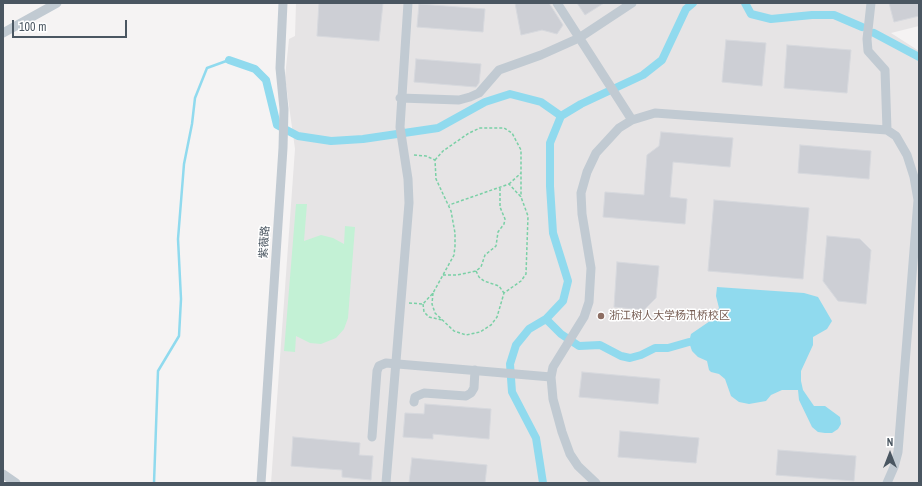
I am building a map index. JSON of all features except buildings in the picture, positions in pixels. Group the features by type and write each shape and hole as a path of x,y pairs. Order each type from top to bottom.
{"street":[{"path":"3,33 57,3"},
{"name":"紫薇路","path":"261,483 283,148 284,109 280,68 283,3"},
{"path":"386,483 409,203 405,157 400,127 400,98 408,3"},
{"path":"556,3 632,120"},
{"path":"400,98 459,100 470,97 479,93 499,70 541,55 579,38 632,3"},
{"path":"871,3 867,39 868,51 885,70 887,130"},
{"path":"596,483 578,466 570,454 553,399 551,377 553,367 584,317 589,302 591,268 582,214 582,193 587,172 596,153 619,128 632,120 655,113 673,113 887,130 896,136 907,155 914,178 918,200 915,305 898,452 894,467 886,483"},
{"path":"372,437 377,370 379,366 386,363 551,377"},
{"path":"414,402 415,397 424,393 466,396 471,393 474,388 476,370"},
{"path":"3,474 16,483"}],"path":[{"path":"442,321 429,317 424,312 423,304 434,292 454,255 455,246 455,232 449,205 436,179 435,160 443,151 469,133 480,128 504,128 512,133 518,141 521,173 520,197"},
{"path":"405,157 418,154 435,160"},
{"path":"449,205 509,184 521,173"},
{"path":"434,292 432,304 436,313 442,321 454,331 466,335 480,332 491,325 497,317 504,293 521,281 526,274 528,216 520,197 509,184"},
{"path":"443,275 457,275 476,271 481,267 485,255 496,246 498,232 504,224 505,219 500,207 500,187"},
{"path":"476,271 479,277 484,281 499,286 504,293"},
{"path":"401,302 423,304"}],"shaded area":[{"name":"浙江树人大学杨汛桥校区","path":"296,3 919,3 919,26 891,33 919,51 919,483 271,483 295,149 285,77 289,39 295,36"}],"green space":[{"path":"296,204 307,204 304,241 321,235 333,238 344,244 345,226 355,227 348,318 344,329 336,338 321,344 310,343 296,336 295,352 284,351"}],"water":[{"path":"717,287 804,293 818,297 832,321 827,329 813,337 813,345 801,371 801,381 803,390 814,406 825,406 840,417 841,424 838,429 832,433 825,433 818,432 812,427 799,400 798,390 782,390 771,395 766,401 749,404 739,402 731,396 725,379 719,374 711,372 707,361 698,357 692,351 689,342 691,334 710,321 719,308 716,296"}],"waterway":[{"path":"543,483 536,438 512,392 510,364 516,345 529,329 546,319 563,301 568,281 553,233 550,186 550,143 561,116 581,104 643,75 662,60 686,9 693,3"},
{"path":"745,3 751,14 771,19 812,15 834,15 862,27"},
{"path":"874,33 919,57"},
{"path":"154,483 158,371 179,336 181,299 178,239 184,164 192,124 195,98 207,68 229,60"},
{"path":"229,60 255,69 266,80 277,125 298,136 331,141 363,139 438,128 485,102 510,94 541,102 561,116"},
{"path":"546,319 561,334 579,346 600,345 621,356 630,358 641,355 655,348 668,348 689,342"}],"place":[{"name":"浙江树人大学杨汛桥校区","path":"601,316"}]}
